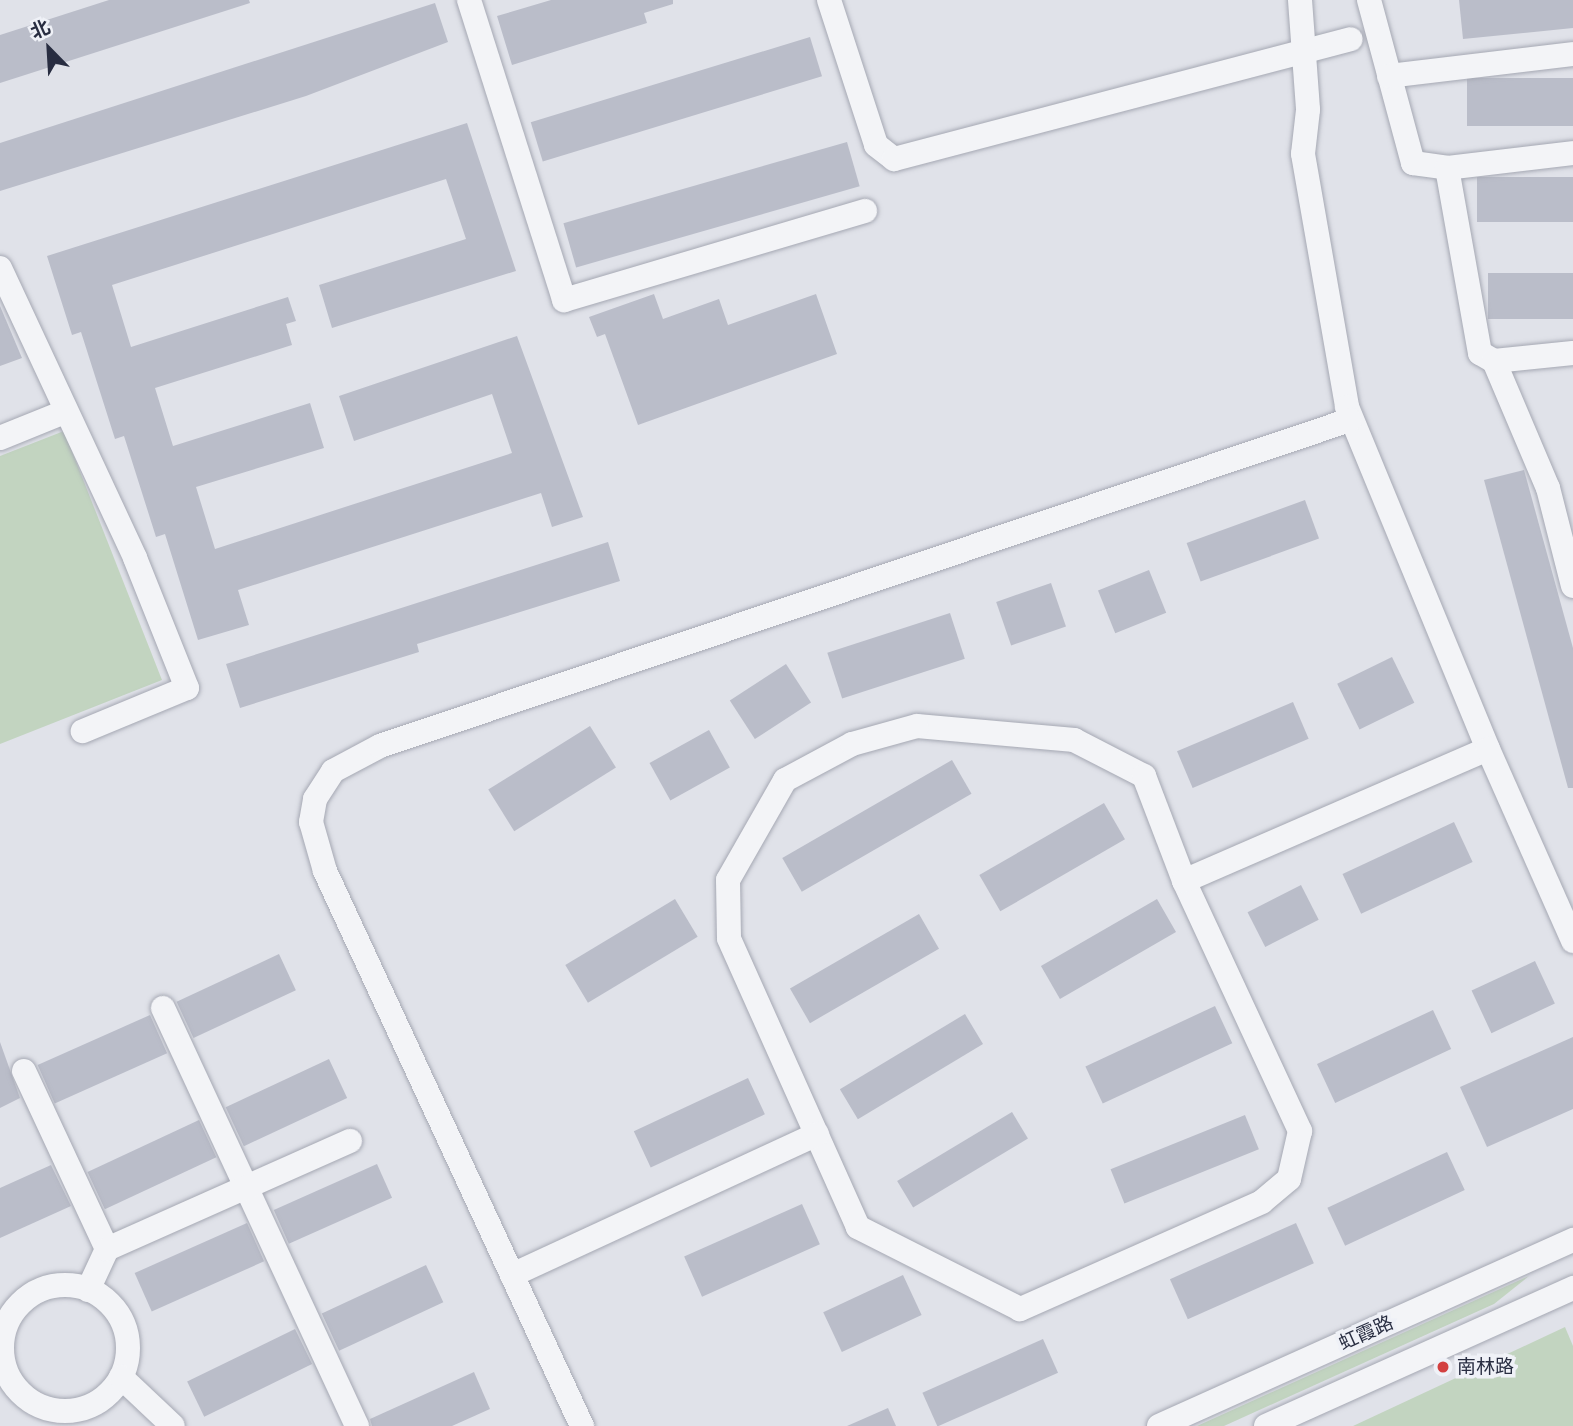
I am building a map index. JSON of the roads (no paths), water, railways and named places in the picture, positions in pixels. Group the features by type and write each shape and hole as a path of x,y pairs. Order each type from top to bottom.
{"street":[{"path":"469,0 564,300 865,211"},
{"path":"829,0 876,145 894,159 1350,39"},
{"path":"1300,0 1304,52 1303,154 1350,420 1488,749 1572,937"},
{"path":"1369,0 1413,163 1447,168 1573,153"},
{"path":"1389,76 1573,54"},
{"path":"1447,168 1480,353 1494,360 1573,353"},
{"path":"0,268 62,413 135,558 187,688 83,731"},
{"path":"1494,360 1548,488 1573,586"},
{"path":"0,439 62,413"},
{"path":"582,1426 314,842 315,799 333,771 393,741 1350,420"},
{"path":"917,726 1074,740 1144,776 1184,881 1300,1131 1289,1179 1262,1202 1020,1309 858,1227 729,937 728,880 785,780 852,744 917,726"},
{"path":"1184,881 1488,749"},
{"path":"163,1008 357,1426"},
{"path":"23,1071 107,1249"},
{"path":"512,1275 817,1134"},
{"path":"88,1290 107,1249 349,1141"},
{"name":"虹霞路","path":"1159,1426 1573,1240"},
{"path":"55,1285 88,1290 114,1307 125,1327 129,1349 121,1377 101,1401 77,1418 27,1400 2,1370 5,1325 17,1306 55,1285"},
{"path":"1266,1426 1573,1288"},
{"path":"121,1377 173,1426"}],"place":[{"name":"南林路","path":"1443,1367"}]}
